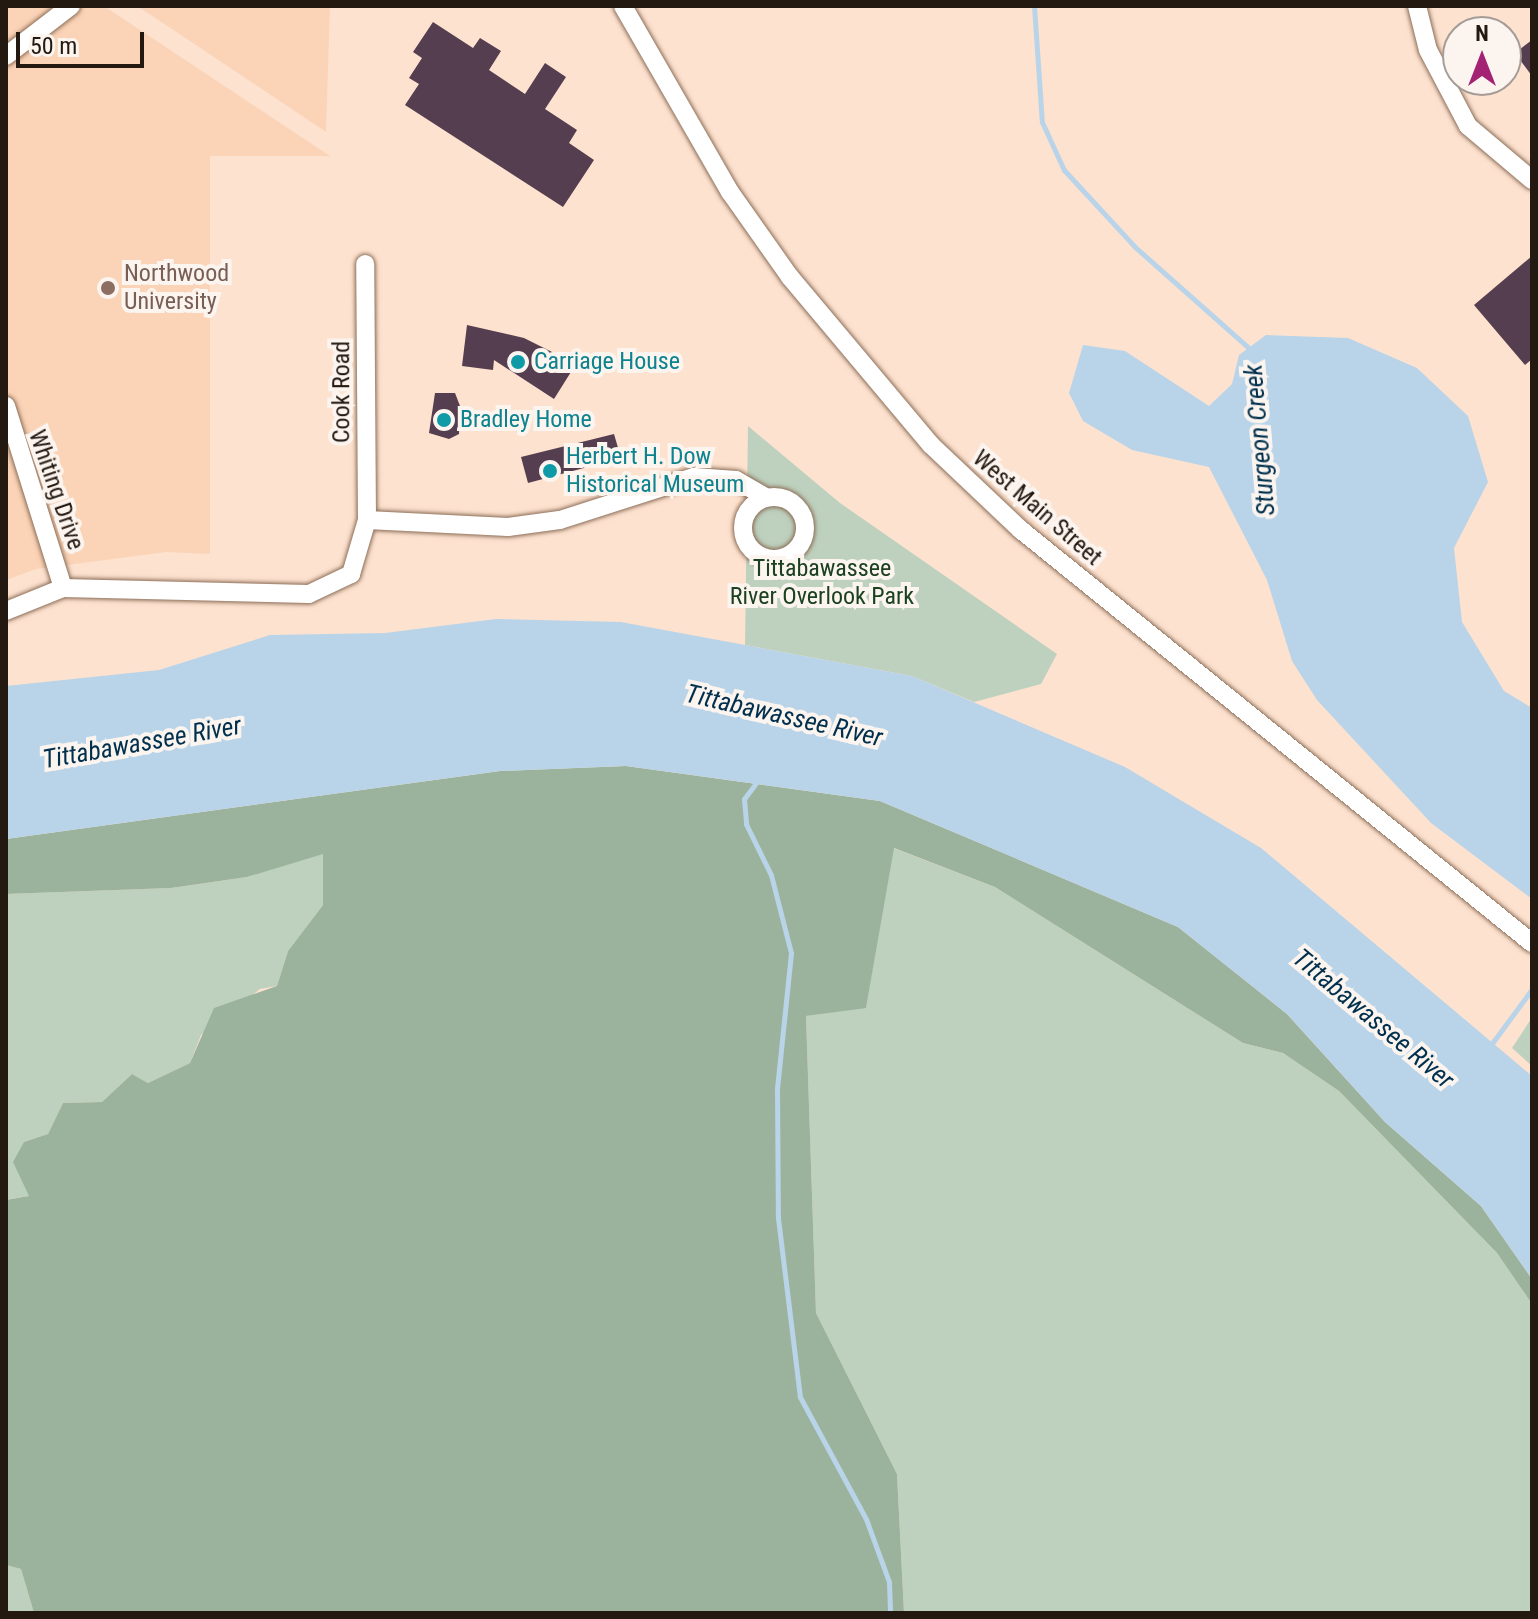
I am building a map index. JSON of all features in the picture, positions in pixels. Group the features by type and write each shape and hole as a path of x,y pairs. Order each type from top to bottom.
{"street":[{"path":"6,56 71,6"},
{"name":"West Main Street","path":"623,6 781,265 931,445 1021,530 1532,943"},
{"path":"1417,6 1428,50 1468,126 1532,180"},
{"name":"Cook Road","path":"63,588 309,594 351,574 367,520 365,264"},
{"name":"Whiting Drive","path":"6,406 63,588"},
{"path":"367,520 508,527 560,520 694,477 736,480 765,497"},
{"path":"6,611 63,588"}],"shaded area":[{"name":"Northwood University","path":"6,6 104,6 330,156 210,156 210,554 166,552 36,569 6,580"},
{"path":"137,6 330,6 326,132 181,35"}],"green space":[{"name":"Tittabawassee River Overlook Park","path":"748,426 840,503 1057,654 1041,684 974,702 912,676 745,645"},
{"path":"626,766 880,801 1178,927 1287,1014 1385,1122 1481,1206 1532,1279 1532,1304 1497,1253 1339,1091 1283,1053 1243,1043 995,887 894,848 866,1008 806,1016 816,1313 897,1474 904,1613 34,1613 21,1569 6,1565 6,1200 29,1196 13,1162 24,1142 48,1134 63,1103 102,1102 132,1074 148,1083 190,1063 214,1008 277,986 288,951 323,905 323,854 247,877 171,888 6,894 6,839 500,771"},
{"path":"893,848 995,887 1243,1043 1283,1053 1339,1091 1497,1253 1532,1304 1532,1613 904,1613 897,1474 816,1313 806,1016 866,1007"},
{"path":"323,853 323,905 288,951 277,986 260,989 201,1035 190,1063 148,1083 132,1074 102,1102 63,1103 48,1134 24,1142 29,1196 6,1200 6,894 171,888 247,877"},
{"path":"1532,1020 1532,1066 1512,1048"},
{"path":"6,1565 21,1569 34,1613 6,1613"}],"water":[{"path":"1266,335 1348,338 1417,368 1468,416 1488,482 1454,548 1462,622 1504,691 1532,708 1532,899 1431,823 1317,700 1292,661 1267,580 1209,467 1132,450 1083,421 1069,393 1083,345 1125,351 1209,406 1232,384 1239,355"},
{"name":"Tittabawassee River","path":"496,619 621,622 912,676 1125,767 1261,848 1532,1076 1532,1279 1481,1206 1385,1122 1287,1014 1178,927 880,801 626,766 500,771 6,839 6,686 159,670 270,635 385,633"}],"building":[{"path":"433,22 473,48 480,38 501,51 489,70 525,94 545,63 566,77 545,109 577,130 569,143 594,160 563,207 405,105 419,84 409,78 422,58 413,52"},
{"path":"1532,40 1532,76 1522,62 1522,48"},
{"path":"1532,256 1532,359 1525,365 1474,305"},
{"name":"Carriage House","path":"467,325 524,338 576,364 554,399 494,360 493,370 462,366"},
{"name":"Bradley Home","path":"435,393 455,393 460,406 459,434 449,439 429,433"},
{"name":"Herbert H. Dow Historical Museum","path":"614,434 621,458 528,483 521,457"}],"waterway":[{"name":"Sturgeon Creek","path":"1034,6 1042,122 1064,170 1135,247 1252,351"},
{"path":"756,783 744,799 746,824 771,875 791,953 777,1088 778,1218 800,1397 866,1519 889,1582 890,1613"},
{"name":"Sturgeon Creek","path":"1490,1046 1532,989"}],"place":[{"name":"Northwood University","path":"108,288"},
{"name":"Carriage House","path":"518,362"},
{"name":"Bradley Home","path":"444,420"},
{"name":"Herbert H. Dow Historical Museum","path":"550,471"}]}
